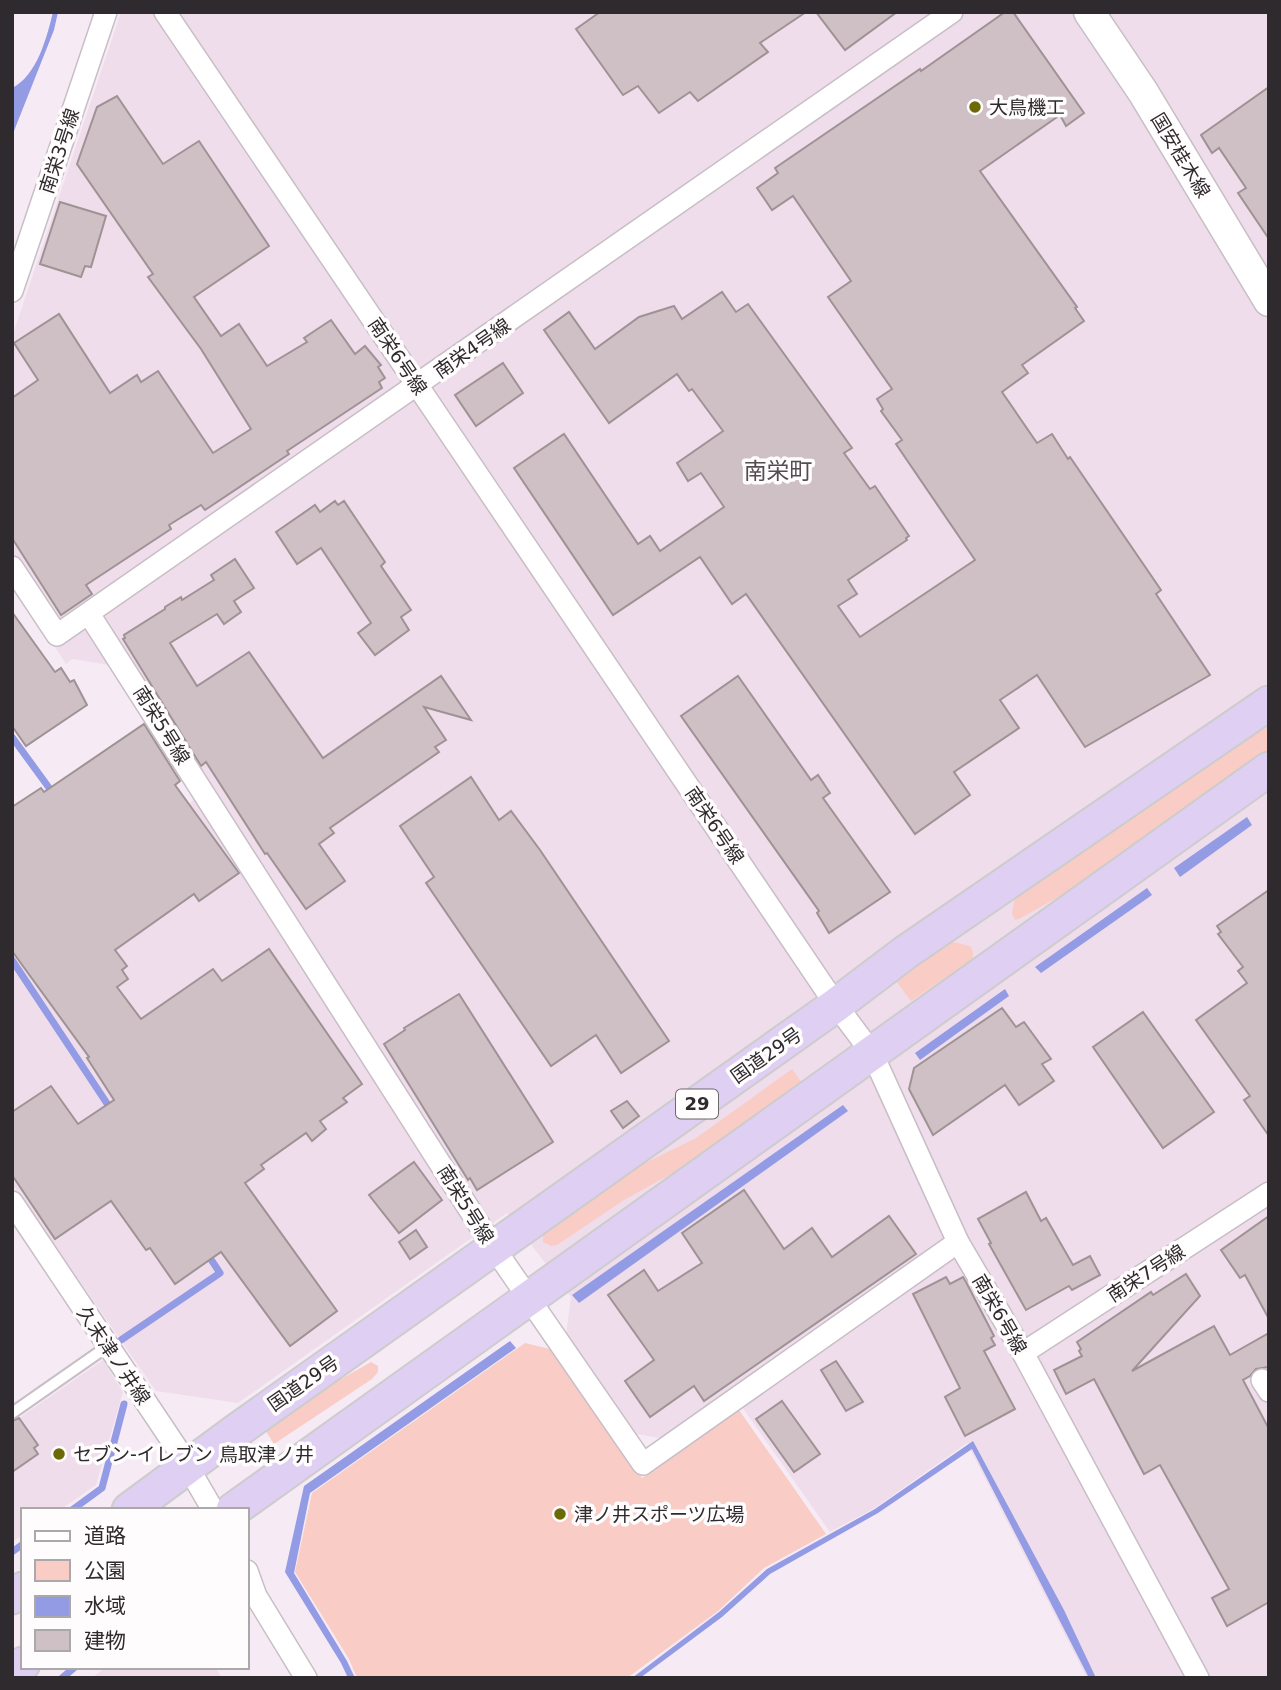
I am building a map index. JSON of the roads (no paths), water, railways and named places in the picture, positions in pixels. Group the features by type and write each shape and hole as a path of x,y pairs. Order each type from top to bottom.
{"highway":[{"name":"国道29号","path":"132,1508 916,945 1269,703"},
{"path":"236,1508 1269,769"}],"main road":[{"name":"国安桂木線","path":"1089,12 1143,92 1269,301"}],"street":[{"name":"南栄3号線","path":"12,291 106,12"},
{"name":"南栄6号線","path":"165,12 836,1005 872,1053 958,1242 1023,1353 1198,1678"},
{"name":"南栄4号線","path":"12,568 57,635 952,12"},
{"name":"南栄5号線","path":"89,614 528,1301 643,1464 958,1242"},
{"name":"南栄7号線","path":"1023,1353 1269,1193"},
{"name":"久末津ノ井線","path":"12,1202 212,1508"},
{"path":"248,1574 256,1596 306,1678"}],"lane":[{"path":"12,1413 108,1346"}],"water":[{"path":"53,12 58,12 54,30 12,136 12,88 28,75 40,55"},
{"path":"1247,817 1252,825 1180,877 1174,868"},
{"path":"1147,888 1152,895 1041,973 1035,967"},
{"path":"1005,989 1009,996 920,1060 915,1053"},
{"path":"843,1105 848,1111 579,1303 572,1295"},
{"path":"510,1341 516,1348 310,1493 294,1573 355,1678 348,1678 285,1572 304,1486"},
{"path":"973,1441 1064,1610 1096,1678 1089,1678 972,1449 878,1513 770,1574 722,1617 640,1678 632,1678 719,1612 767,1569 875,1509"}],"waterway":[{"path":"12,737 55,796"},
{"path":"12,960 112,1111"},
{"path":"121,1340 220,1273 206,1252"},
{"path":"75,1508 102,1488 124,1404"},
{"path":"12,1552 21,1545"},
{"path":"62,1678 73,1669"}],"place":[{"name":"大鳥機工","path":"975,107"},
{"name":"セブン-イレブン 鳥取津ノ井","path":"59,1454"},
{"name":"津ノ井スポーツ広場","path":"560,1514"}],"district":[{"name":"南栄町","path":"778,471"}]}
